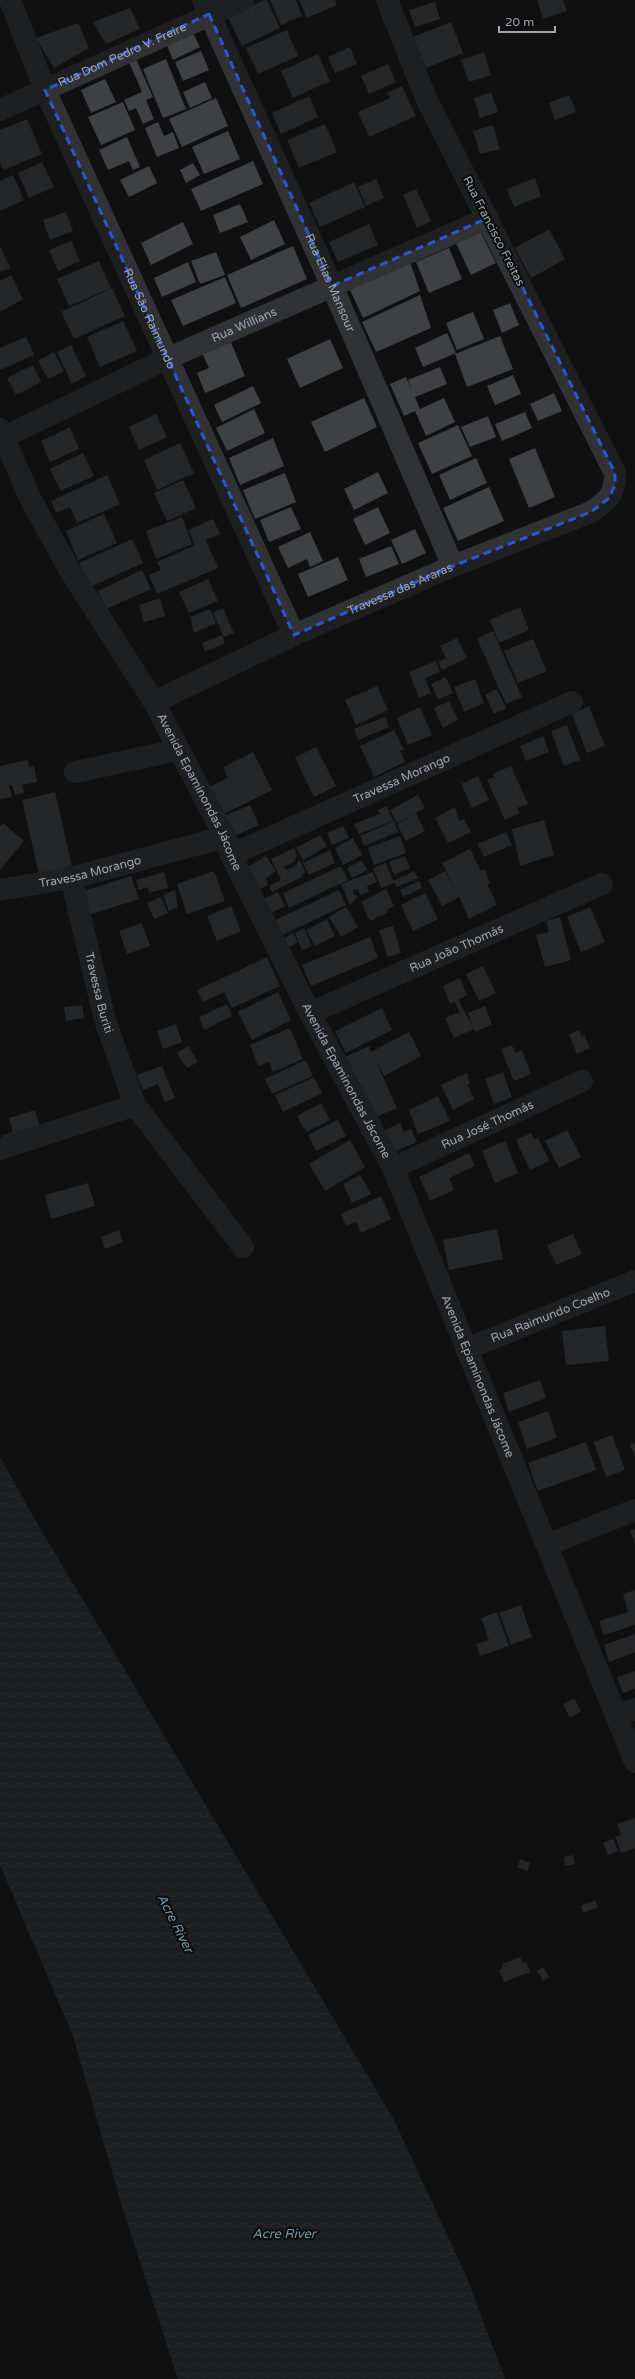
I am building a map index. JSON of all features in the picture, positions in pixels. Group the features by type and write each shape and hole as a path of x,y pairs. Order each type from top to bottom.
{"street":[{"name":"Rua São Raimundo","path":"10,0 45,90 166,359 294,636"},
{"name":"Rua Dom Pedro V. Freire","path":"0,110 45,90 206,7 243,0"},
{"name":"Rua Francisco Freitas","path":"387,0 425,96 488,218 607,458"},
{"name":"Rua Elias Mansour","path":"206,7 332,286 453,566"},
{"name":"Rua Willians","path":"2,433 166,359 488,218"},
{"name":"Avenida Epaminondas Jácome","path":"2,433 31,500 69,569 154,702 228,846 310,1013 393,1168 547,1545 626,1712 635,1762"},
{"name":"Travessa das Araras","path":"154,702 294,636 453,566 591,512 609,498 615,485 615,473 607,458"},
{"name":"Travessa Morango","path":"0,890 71,878 228,846 572,702"},
{"path":"75,772 178,750"},
{"name":"Travessa Buriti","path":"71,878 105,1020 135,1105 243,1247"},
{"name":"Rua João Thomás","path":"310,1013 602,884"},
{"name":"Rua José Thomás","path":"393,1168 582,1081"},
{"path":"0,1150 135,1105"},
{"name":"Rua Raimundo Coelho","path":"466,1349 635,1281"},
{"path":"547,1545 635,1510"}],"highlighted area":[{"path":"209,14 332,286 488,218 615,473 615,485 609,498 591,512 453,566 294,635 45,90"}],"water":[{"name":"Acre River","path":"0,1457 38,1525 393,2118 467,2278 505,2379 178,2379 123,2210 73,2036 0,1865"}],"building":[{"path":"267,0 280,28 242,46 228,17"},
{"path":"270,0 296,0 302,16 281,25"},
{"path":"299,0 335,0 337,5 307,18"},
{"path":"537,0 563,0 567,11 543,19"},
{"path":"435,2 440,19 415,27 409,10"},
{"path":"130,8 140,29 106,44 93,22"},
{"path":"451,22 463,53 426,68 413,37"},
{"path":"78,23 89,48 54,68 36,38"},
{"path":"287,30 298,56 258,74 246,48"},
{"path":"192,31 200,47 173,60 166,43"},
{"path":"350,47 357,64 335,73 328,57"},
{"path":"201,51 209,70 183,81 175,62"},
{"path":"484,52 491,75 469,82 461,60"},
{"path":"318,54 330,81 293,98 281,71"},
{"path":"136,59 153,97 146,100 154,119 143,124 136,108 129,111 124,100 142,92 129,62"},
{"path":"166,59 186,109 163,118 143,69"},
{"path":"388,64 396,82 369,94 361,76"},
{"path":"105,79 116,102 91,113 81,90"},
{"path":"205,82 212,98 190,108 183,92"},
{"path":"402,86 416,116 369,137 358,112 390,98 387,93"},
{"path":"491,92 498,112 480,118 474,98"},
{"path":"569,95 576,112 555,120 549,103"},
{"path":"309,96 318,117 281,134 272,113"},
{"path":"216,98 228,126 182,147 169,119"},
{"path":"123,102 135,130 101,145 88,117"},
{"path":"27,119 42,154 4,170 0,163 0,130"},
{"path":"158,122 164,136 173,132 179,148 157,157 145,128"},
{"path":"325,124 337,152 299,168 287,140"},
{"path":"493,125 500,149 480,154 473,131"},
{"path":"228,131 240,159 204,174 192,147"},
{"path":"127,137 140,167 133,170 129,161 108,170 99,150"},
{"path":"253,161 263,184 201,211 191,189"},
{"path":"42,162 54,187 29,198 18,173"},
{"path":"193,163 200,175 186,183 180,170"},
{"path":"149,166 157,183 129,197 120,180"},
{"path":"13,175 24,200 0,211 0,181"},
{"path":"535,178 541,196 514,207 507,189"},
{"path":"376,179 384,198 366,206 358,187"},
{"path":"354,182 365,207 320,227 309,203"},
{"path":"416,189 431,221 417,228 403,195"},
{"path":"240,204 248,222 220,233 213,215"},
{"path":"66,212 73,231 50,240 43,220"},
{"path":"274,220 285,244 251,260 240,237"},
{"path":"183,222 193,244 151,265 141,243"},
{"path":"369,224 378,245 338,262 329,242"},
{"path":"478,227 496,263 471,275 454,239"},
{"path":"549,229 565,259 531,278 515,248"},
{"path":"71,241 80,261 58,271 49,250"},
{"path":"0,246 10,268 0,272"},
{"path":"293,246 307,279 241,308 227,275"},
{"path":"449,248 462,279 429,293 416,262"},
{"path":"216,252 225,275 200,284 191,261"},
{"path":"99,261 111,288 69,306 57,279"},
{"path":"188,262 196,282 162,297 154,278"},
{"path":"410,262 420,291 363,318 349,288"},
{"path":"11,275 23,299 0,312 0,281"},
{"path":"225,277 236,303 183,326 171,300"},
{"path":"112,288 125,316 74,339 61,312"},
{"path":"420,295 431,328 376,352 362,322"},
{"path":"510,303 519,325 502,333 493,310"},
{"path":"473,312 484,339 457,350 446,323"},
{"path":"123,321 137,351 100,367 87,337"},
{"path":"447,333 456,353 423,367 415,348"},
{"path":"500,336 513,369 467,387 455,354"},
{"path":"26,337 34,355 0,370 0,348"},
{"path":"330,339 343,368 300,388 287,359"},
{"path":"230,340 245,376 205,393 197,373 209,368 202,353"},
{"path":"71,345 86,376 72,384 57,352"},
{"path":"54,352 64,371 48,379 38,361"},
{"path":"33,365 41,382 16,395 7,378"},
{"path":"440,367 447,384 415,397 420,409 444,398 455,422 426,436 415,411 404,416 390,384 406,377 412,392 408,380"},
{"path":"513,375 521,394 495,405 487,386"},
{"path":"253,386 261,403 222,422 214,405"},
{"path":"554,393 562,411 538,421 530,404"},
{"path":"364,398 377,427 325,452 311,422"},
{"path":"254,409 265,433 227,451 216,428"},
{"path":"525,412 532,428 502,441 495,424"},
{"path":"156,414 167,437 139,450 129,427"},
{"path":"488,416 496,437 470,447 461,427"},
{"path":"458,425 472,456 432,474 418,443"},
{"path":"70,427 79,449 50,462 41,441"},
{"path":"273,438 284,466 240,485 229,458"},
{"path":"180,443 194,473 157,490 144,460"},
{"path":"535,448 555,497 529,508 509,459"},
{"path":"83,453 94,476 61,491 50,469"},
{"path":"476,458 487,483 450,500 439,475"},
{"path":"378,472 388,493 354,510 344,489"},
{"path":"285,473 296,502 255,519 243,490"},
{"path":"107,475 120,504 77,523 70,507 56,513 51,501"},
{"path":"183,480 196,508 167,521 154,493"},
{"path":"489,487 504,521 458,541 443,508"},
{"path":"291,507 301,529 269,542 260,520"},
{"path":"378,507 390,533 365,545 353,519"},
{"path":"104,514 117,543 78,560 66,531"},
{"path":"182,517 192,544 156,559 146,531"},
{"path":"213,519 220,534 206,540 218,568 157,594 149,575 161,570 157,562 195,545 188,530"},
{"path":"415,529 426,553 402,564 391,540"},
{"path":"310,532 323,561 310,567 307,559 288,568 278,547"},
{"path":"132,539 143,563 90,587 79,563"},
{"path":"391,546 399,564 366,577 359,559"},
{"path":"338,557 348,580 308,597 298,574"},
{"path":"142,570 151,589 106,609 98,591"},
{"path":"208,579 218,601 189,613 179,592"},
{"path":"160,598 165,616 144,622 139,605"},
{"path":"520,607 529,630 499,643 490,620"},
{"path":"223,608 234,633 224,637 213,613"},
{"path":"210,609 216,623 194,633 190,617"},
{"path":"493,631 522,697 506,704 477,639"},
{"path":"222,635 225,643 205,652 202,643"},
{"path":"457,638 467,658 442,670 438,662 446,658 440,646"},
{"path":"533,639 547,671 518,683 504,651"},
{"path":"436,661 440,672 425,678 431,693 419,698 409,672"},
{"path":"446,677 453,693 438,700 431,684"},
{"path":"475,679 484,703 464,712 454,687"},
{"path":"377,686 388,710 356,725 345,700"},
{"path":"497,689 506,708 494,714 485,695"},
{"path":"449,701 458,720 443,728 434,708"},
{"path":"589,706 605,746 587,753 572,714"},
{"path":"420,707 432,735 408,745 397,718"},
{"path":"385,717 389,727 358,740 354,729"},
{"path":"567,725 580,760 564,766 551,731"},
{"path":"394,730 404,750 400,751 405,762 374,777 360,746"},
{"path":"543,736 549,752 526,761 520,746"},
{"path":"316,747 336,786 314,797 295,758"},
{"path":"253,752 272,790 222,815 209,787 228,778 223,767"},
{"path":"28,760 29,767 34,766 37,782 22,785 24,793 15,795 12,785 9,785 12,797 0,799 0,766"},
{"path":"511,766 528,804 517,808 520,813 505,820 487,780 494,777 493,774"},
{"path":"478,776 489,800 472,808 461,784"},
{"path":"55,792 72,866 39,874 22,800"},
{"path":"418,795 425,808 397,823 390,810"},
{"path":"250,805 259,825 230,838 221,817"},
{"path":"387,806 393,821 359,834 354,824 380,814 378,810"},
{"path":"455,807 459,821 464,819 471,832 448,843 435,818"},
{"path":"416,813 425,831 406,841 397,824"},
{"path":"544,820 554,855 520,866 512,829"},
{"path":"394,821 398,832 364,846 360,836"},
{"path":"3,823 24,841 0,870 0,826"},
{"path":"343,826 349,838 332,845 327,833"},
{"path":"506,832 512,845 484,857 478,844"},
{"path":"320,835 327,846 303,860 296,848"},
{"path":"400,836 406,853 374,865 368,848"},
{"path":"353,838 362,855 343,865 335,848"},
{"path":"294,848 297,855 294,862 284,867 286,870 296,866 299,859 305,872 300,878 272,892 269,886 281,880 271,859"},
{"path":"470,849 481,871 485,869 490,883 487,884 497,905 469,919 459,897 442,906 428,880 445,871 458,894 442,863"},
{"path":"330,850 335,863 309,875 303,863"},
{"path":"266,856 276,871 266,878 268,885 257,891 244,869"},
{"path":"405,856 410,868 394,875 389,862"},
{"path":"362,860 367,870 352,878 347,868"},
{"path":"386,863 394,883 381,888 373,868"},
{"path":"341,866 348,880 289,908 283,893"},
{"path":"214,871 225,901 187,914 177,884"},
{"path":"414,871 418,878 397,887 393,881"},
{"path":"164,872 168,888 149,893 148,887 139,890 136,880"},
{"path":"373,872 377,882 367,886 369,892 360,895 358,889 354,890 353,894 358,896 350,905 341,884"},
{"path":"131,876 139,899 85,916 78,893"},
{"path":"419,881 422,888 403,897 400,890"},
{"path":"386,889 394,906 388,909 387,913 370,921 361,902"},
{"path":"175,890 178,907 169,911 163,895"},
{"path":"339,890 346,905 282,935 275,920"},
{"path":"278,892 285,906 267,915 260,901"},
{"path":"425,893 438,919 413,931 401,905"},
{"path":"161,897 168,913 154,919 147,903"},
{"path":"231,906 241,931 217,941 207,916"},
{"path":"346,907 358,927 341,937 329,917"},
{"path":"590,907 605,942 581,952 567,917"},
{"path":"560,917 571,960 545,967 536,935 549,932 546,921"},
{"path":"327,919 335,936 315,946 306,930"},
{"path":"142,923 150,946 127,954 119,931"},
{"path":"393,926 401,953 388,957 379,930"},
{"path":"304,928 312,946 302,950 295,933"},
{"path":"293,933 298,942 288,948 283,939"},
{"path":"370,937 378,958 311,986 302,965"},
{"path":"267,957 280,986 232,1008 224,992 203,1002 197,990"},
{"path":"483,966 496,993 479,1001 466,974"},
{"path":"460,978 467,995 458,1000 472,1025 468,1013 485,1006 492,1025 475,1032 474,1029 454,1038 445,1018 460,1012 455,1002 450,1004 443,986"},
{"path":"278,992 291,1020 252,1040 238,1012"},
{"path":"227,1004 232,1016 204,1030 199,1017"},
{"path":"82,1005 84,1018 66,1021 64,1007"},
{"path":"382,1008 392,1030 346,1053 335,1031"},
{"path":"176,1024 182,1042 163,1049 157,1031"},
{"path":"290,1028 303,1059 273,1072 269,1062 258,1066 250,1045"},
{"path":"579,1030 582,1037 584,1035 590,1048 577,1054 569,1034"},
{"path":"409,1032 421,1056 384,1076 374,1057 397,1108 371,1119 343,1058 369,1046 371,1052"},
{"path":"512,1045 515,1053 522,1050 531,1074 514,1081 501,1049"},
{"path":"188,1046 198,1062 187,1068 177,1053"},
{"path":"306,1060 313,1076 272,1094 265,1079"},
{"path":"162,1066 175,1098 165,1102 158,1084 143,1090 137,1075"},
{"path":"503,1072 512,1097 494,1104 485,1079"},
{"path":"467,1073 470,1084 467,1084 474,1099 453,1110 441,1085"},
{"path":"314,1077 322,1093 283,1112 275,1095"},
{"path":"438,1096 450,1121 418,1134 409,1110"},
{"path":"321,1103 330,1120 306,1132 297,1116"},
{"path":"35,1110 42,1135 6,1146 3,1135 13,1132 9,1118"},
{"path":"338,1120 346,1136 316,1151 308,1135"},
{"path":"400,1123 404,1132 411,1129 417,1142 388,1154 379,1133"},
{"path":"567,1130 581,1157 559,1168 545,1141"},
{"path":"531,1133 534,1140 538,1138 549,1161 530,1170 516,1140"},
{"path":"350,1140 365,1167 325,1191 309,1164"},
{"path":"505,1141 518,1173 495,1183 482,1151"},
{"path":"469,1153 475,1166 449,1178 454,1190 430,1201 419,1177"},
{"path":"360,1175 371,1194 352,1203 343,1184"},
{"path":"88,1183 95,1206 51,1219 45,1195"},
{"path":"381,1196 391,1219 361,1233 356,1222 346,1226 341,1214"},
{"path":"497,1229 503,1259 449,1270 443,1240"},
{"path":"119,1230 123,1242 105,1249 101,1237"},
{"path":"573,1234 582,1254 556,1265 547,1245"},
{"path":"605,1326 609,1361 566,1365 562,1331"},
{"path":"540,1380 546,1398 509,1412 503,1393"},
{"path":"548,1411 557,1438 527,1449 518,1422"},
{"path":"612,1435 625,1470 606,1477 594,1442"},
{"path":"586,1442 596,1470 538,1491 528,1463"},
{"path":"635,1443 635,1457 630,1445"},
{"path":"635,1529 635,1544 630,1531"},
{"path":"635,1590 635,1625 604,1635 599,1621 628,1612 623,1594"},
{"path":"521,1605 532,1637 511,1645 499,1613"},
{"path":"497,1612 509,1646 480,1656 476,1644 489,1640 481,1618"},
{"path":"635,1634 635,1652 609,1662 604,1645"},
{"path":"635,1671 635,1689 623,1693 617,1677"},
{"path":"574,1698 581,1711 570,1718 563,1704"},
{"path":"635,1818 635,1848 621,1853 615,1836 621,1835 617,1824"},
{"path":"613,1839 618,1851 608,1855 603,1843"},
{"path":"573,1855 575,1864 565,1866 564,1857"},
{"path":"521,1859 530,1863 527,1871 517,1867"},
{"path":"595,1900 598,1907 583,1913 581,1906"},
{"path":"520,1957 523,1963 526,1962 530,1972 504,1982 499,1970 503,1968 502,1964"},
{"path":"543,1967 549,1977 543,1981 537,1971"}]}
